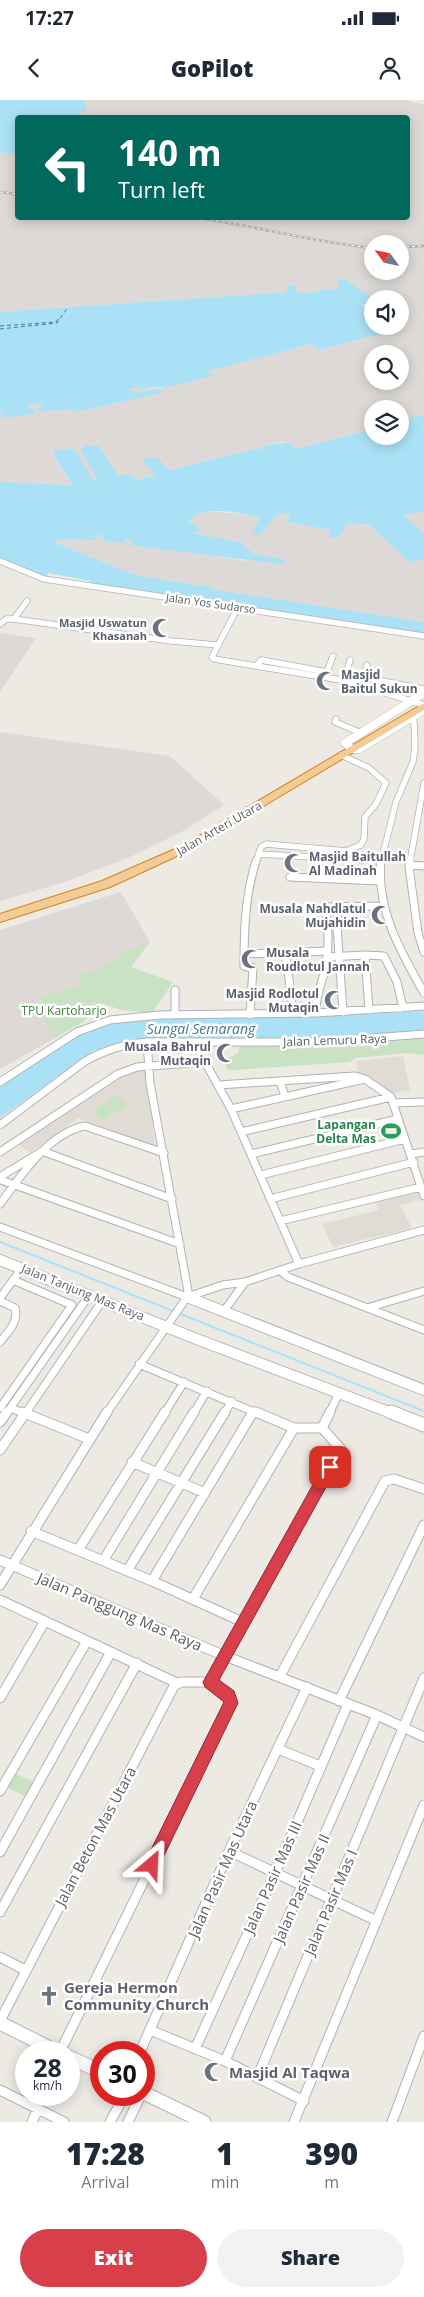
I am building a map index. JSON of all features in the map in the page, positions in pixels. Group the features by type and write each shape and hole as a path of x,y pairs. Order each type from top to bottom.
{"highway":[{"name":"Jalan Arteri Utara","path":"0,918 80,894 154,864 200,841 421,702"},
{"name":"Jalan Arteri Utara","path":"0,911 95,882 174,847 346,750"}],"street":[{"name":"Jalan Yos Sudarso","path":"0,561 44,579 424,636"},
{"path":"14,619 28,601"},
{"path":"238,607 212,657 214,659 326,674 421,702"},
{"path":"0,624 6,619 14,619 170,642 218,645"},
{"path":"326,674 333,656"},
{"path":"350,660 346,674 424,689"},
{"path":"363,677 367,665"},
{"path":"346,750 358,749 410,718 421,702"},
{"path":"250,1014 253,968 245,966 244,925 250,881 254,863 260,854 261,847 264,844 346,851 361,845 364,839 364,817 376,804 386,782 346,750 345,741 359,732 421,702"},
{"path":"410,718 414,722 414,758 396,801 381,861 380,881 384,906 401,953 424,993"},
{"path":"336,719 334,722 359,732"},
{"path":"424,783 409,865 416,916 424,952"},
{"path":"260,854 381,861"},
{"path":"409,865 424,866"},
{"path":"290,877 380,881"},
{"path":"316,1013 314,1002 320,990 327,954 325,907 384,906"},
{"path":"338,908 337,926 341,956 343,1012"},
{"path":"416,916 424,915"},
{"path":"244,954 286,953 384,956 397,982 403,1008"},
{"path":"286,953 293,1013"},
{"path":"365,955 369,1010"},
{"path":"175,990 175,1015"},
{"path":"0,1082 59,1042 92,1025 128,1017 343,1012 424,1006"},
{"name":"Jalan Lemuru Raya","path":"0,1125 98,1055 119,1046 147,1042 350,1041 391,1039 424,1034"},
{"path":"147,1042 148,1065 180,1244 187,1296"},
{"path":"0,1152 118,1074 132,1068 148,1065 205,1062 232,1109 299,1264"},
{"path":"219,1086 355,1076 365,1079 392,1100 424,1196"},
{"path":"317,1079 319,1089"},
{"path":"232,1109 365,1079"},
{"path":"280,1081 285,1097"},
{"path":"241,1132 392,1100 424,1102"},
{"path":"252,1154 398,1119"},
{"path":"164,1153 80,1125 74,1127 42,1152 4,1175 0,1180 180,1244"},
{"path":"260,1175 405,1139"},
{"path":"0,1204 42,1152"},
{"path":"42,1152 172,1199"},
{"path":"411,1154 424,1152"},
{"path":"270,1199 414,1162"},
{"path":"280,1221 421,1186"},
{"path":"0,1227 187,1296 424,1390"},
{"path":"0,1584 89,1438 187,1296 223,1285 245,1282 299,1264 424,1230"},
{"name":"Jalan Tanjung Mas Raya","path":"0,1260 424,1425"},
{"path":"0,1342 16,1320 17,1314 16,1308 0,1299 22,1268"},
{"path":"281,1271 288,1277 424,1330"},
{"path":"0,1408 72,1305 13,1280"},
{"path":"224,1311 245,1282"},
{"path":"366,1308 424,1291"},
{"path":"0,1422 90,1294"},
{"path":"0,1450 103,1300"},
{"path":"139,1364 294,1428 322,1428 340,1445 245,1623 210,1682"},
{"path":"78,1550 184,1382"},
{"path":"103,1560 207,1391"},
{"path":"322,1428 340,1393"},
{"path":"127,1571 232,1401"},
{"path":"11,1408 89,1438"},
{"path":"152,1581 254,1411"},
{"path":"193,1599 294,1428"},
{"path":"132,1462 205,1493"},
{"path":"280,1676 385,1481 394,1480 424,1489"},
{"name":"Jalan Pasir Mas III","path":"194,2048 276,1871 320,1766 344,1702 424,1525"},
{"path":"31,1531 152,1581 245,1623"},
{"name":"Jalan Panggung Mas Raya","path":"0,1560 225,1656 280,1676 424,1736"},
{"path":"0,1600 177,1683 210,1682 229,1696 231,1703 64,2041"},
{"path":"0,1698 45,1621"},
{"path":"0,1791 87,1641"},
{"path":"0,1852 111,1652"},
{"path":"0,1912 137,1663"},
{"name":"Jalan Pasir Mas I","path":"257,2078 424,1678"},
{"name":"Jalan Beton Mas Utara","path":"0,2022 25,1970 177,1683"},
{"name":"Jalan Pasir Mas Utara","path":"145,2041 229,1851 307,1687"},
{"name":"Jalan Pasir Mas II","path":"225,2062 377,1715"},
{"path":"278,1748 320,1766"},
{"path":"294,2122 424,1805"},
{"path":"229,1851 276,1871 302,1886 377,1921"},
{"path":"0,1957 25,1970"},
{"path":"0,2022 37,2041"},
{"path":"150,2030 225,2062 304,2101"},
{"path":"392,2122 424,2036"},
{"path":"0,2090 64,2122"},
{"path":"155,2100 204,2122"},
{"path":"110,2122 119,2106"},
{"path":"128,2122 136,2106"},
{"path":"32,2122 38,2109"}],"shaded area":[{"path":"84,100 407,100 424,105 424,415 409,419 409,400 364,400 364,431 296,449 288,442 282,442 263,446 265,450 259,448 168,470 142,460 157,476 150,478 149,476 144,476 143,479 137,481 118,475 99,446 99,481 94,482 73,448 52,453 73,485 0,482 0,418 2,418 0,408 28,409 28,405 41,403 43,407 40,412 73,409 75,412 163,393 157,389 136,393 127,388 139,386 138,390 166,387 165,385 212,376 207,371 312,344 319,350 378,335 409,335 409,290 364,290 364,293 345,279 340,289 318,290 318,292 298,293 294,285 287,286 287,292 0,312 0,152 15,154 15,220 410,220 410,115 80,115 85,108"},
{"path":"207,511 251,515 260,518 267,524 277,513 292,515 288,522 332,530 329,534 336,537 338,537 348,523 370,525 409,562 424,559 424,622 210,589 210,587 135,575 54,542 60,539 96,540 95,535 104,536 99,540 125,543 124,539 134,539 129,545 246,561 248,559 280,564 286,560 251,553 242,548 245,543 193,533 197,532 198,527 189,521 193,516"},
{"path":"424,511 424,534 404,515"},
{"path":"0,633 36,638 0,692"},
{"path":"0,732 170,756 224,805 183,831 130,857 65,882 0,901"},
{"path":"121,892 150,942 129,950 99,969 79,974 84,984 41,996 39,1011 55,1038 0,1069 0,930"},
{"path":"403,1056 410,1090 394,1093 358,1073 356,1061"},
{"path":"146,1068 155,1147 78,1118 30,1153 17,1143 51,1119 130,1071"},
{"path":"416,1192 420,1200 400,1205 412,1228 333,1247 322,1224 379,1210 375,1201"}],"green space":[{"name":"TPU Kartoharjo","path":"150,942 131,967 173,982 152,1013 122,1010 100,1003 83,1022 55,1038 39,1011 41,996 83,984 79,974 99,969 129,950"},
{"path":"424,1038 424,1055 408,1053 355,1058 350,1062 233,1070 227,1070 224,1061 239,1052 239,1045 358,1044"},
{"path":"116,1095 127,1105 103,1120 92,1111"},
{"path":"16,1774 34,1782 25,1796 8,1788"}],"water":[{"path":"0,100 84,100 86,108 80,115 15,115 15,154 0,152"},
{"path":"345,279 364,293 364,304 361,304 364,307 364,335 378,335 319,350 312,344 207,371 212,376 169,387 169,384 166,385 168,387 138,390 139,386 128,389 136,393 157,389 162,390 163,393 75,412 73,409 40,412 38,408 42,407 41,403 28,405 28,408 35,410 35,413 6,418 1,408 2,418 0,418 0,312 287,292 287,286 294,285 298,293 318,292 318,290 340,289 337,280"},
{"path":"424,415 424,511 404,515 424,534 424,559 409,562 370,525 348,523 338,538 331,538 329,534 331,530 287,522 291,515 278,513 260,535 252,533 260,518 243,514 212,511 195,516 189,521 199,528 199,531 193,533 245,543 242,548 250,550 252,553 286,560 280,564 129,545 133,539 124,539 126,543 99,540 104,536 95,535 96,540 60,539 54,542 135,575 210,587 210,589 424,622 424,634 66,580 89,583 91,581 48,573 47,576 58,578 51,578 0,559 0,482 73,485 52,452 73,448 94,481 99,481 80,449 87,445 99,446 118,475 132,475 137,481 143,479 140,477 150,476 150,478 156,476 142,460 157,457 169,470 259,448 263,450 263,446 288,442 296,449 364,431 364,445 409,445 409,419"},
{"name":"Sungai Semarang","path":"424,1011 424,1031 291,1041 154,1038 121,1042 93,1051 0,1118 0,1085 85,1029 130,1018 339,1015"}],"waterway":[{"path":"0,1242 173,1311"},
{"path":"178,1313 424,1411"}],"ferry route":[{"path":"0,329 57,323 68,307"},
{"path":"0,326 56,322 60,317"}],"railway":[{"path":"0,192 15,194"},
{"path":"211,220 364,247"},
{"path":"409,247 424,246"}],"place":[{"name":"Masjid Uswatun Khasanah","path":"162,628"},
{"name":"Masjid Baitul Sukun","path":"326,681"},
{"name":"Masjid Baitullah Al Madinah","path":"294,863"},
{"name":"Musala Nahdlatul Mujahidin","path":"381,915"},
{"name":"Musala Roudlotul Jannah","path":"251,959"},
{"name":"Masjid Rodlotul Mutaqin","path":"334,1000"},
{"name":"Musala Bahrul Mutaqin","path":"226,1053"},
{"name":"Lapangan Delta Mas","path":"391,1131"},
{"name":"Gereja Hermon Community Church","path":"49,1996"},
{"name":"Masjid Al Taqwa","path":"214,2072"}],"route":[{"path":"152,1865 231,1703 229,1696 210,1682 245,1623 330,1467"}]}
